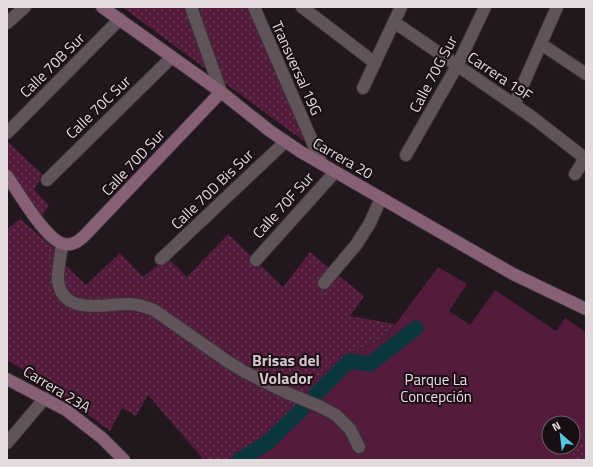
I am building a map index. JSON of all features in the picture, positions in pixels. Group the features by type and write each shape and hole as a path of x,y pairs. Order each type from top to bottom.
{"street":[{"path":"7,23 25,7"},
{"name":"Carrera 20","path":"102,7 221,92 285,142 513,274 586,309"},
{"path":"191,7 221,92"},
{"name":"Transversal 19G","path":"254,7 322,164"},
{"path":"302,7 375,63"},
{"path":"363,88 401,7"},
{"name":"Calle 70G Sur","path":"406,155 457,66 485,7"},
{"path":"514,105 557,7"},
{"name":"Calle 70B Sur","path":"7,133 120,19"},
{"name":"Carrera 19F","path":"394,22 532,117 586,158"},
{"path":"541,44 586,74"},
{"name":"Calle 70C Sur","path":"47,180 172,58"},
{"name":"Calle 70D Sur","path":"62,244 71,244 76,242 88,232 221,92"},
{"name":"Calle 70D Bis Sur","path":"161,259 285,142"},
{"path":"576,174 586,158"},
{"name":"Calle 70F Sur","path":"256,260 335,172"},
{"path":"7,176 46,233 55,241 62,244 58,281 61,290 70,301 83,306 137,304 154,310 243,371 285,392 319,406 336,416 350,429 359,447"},
{"path":"324,283 356,246 370,223 381,198"},
{"name":"Carrera 23A","path":"7,379 66,410 102,438 124,460"},
{"path":"7,443 45,398"}],"green space":[{"path":"122,7 248,7 277,76 309,145"},
{"path":"7,141 43,175 34,189 49,206 42,215 7,172"},
{"path":"20,219 67,259 64,264 86,285 120,253 143,277 167,257 187,277 228,234 283,287 310,252 364,296 350,316 395,324 385,338 348,354 264,438 228,460 204,460 148,395 136,416 122,408 110,431 40,380 7,360 7,229"},
{"name":"Parque La Concepción","path":"438,267 467,284 449,311 470,325 495,290 556,331 565,318 586,332 586,433 581,440 581,415 541,415 541,455 571,455 568,460 228,460 264,438 348,354 385,338"},
{"path":"586,433 586,460 568,460 571,455 581,455 581,440"}],"waterway":[{"path":"315,395 349,361 370,364 416,328"},
{"path":"239,460 267,443 302,409"}],"district":[{"name":"Brisas del Volador","path":"286,369"}]}
